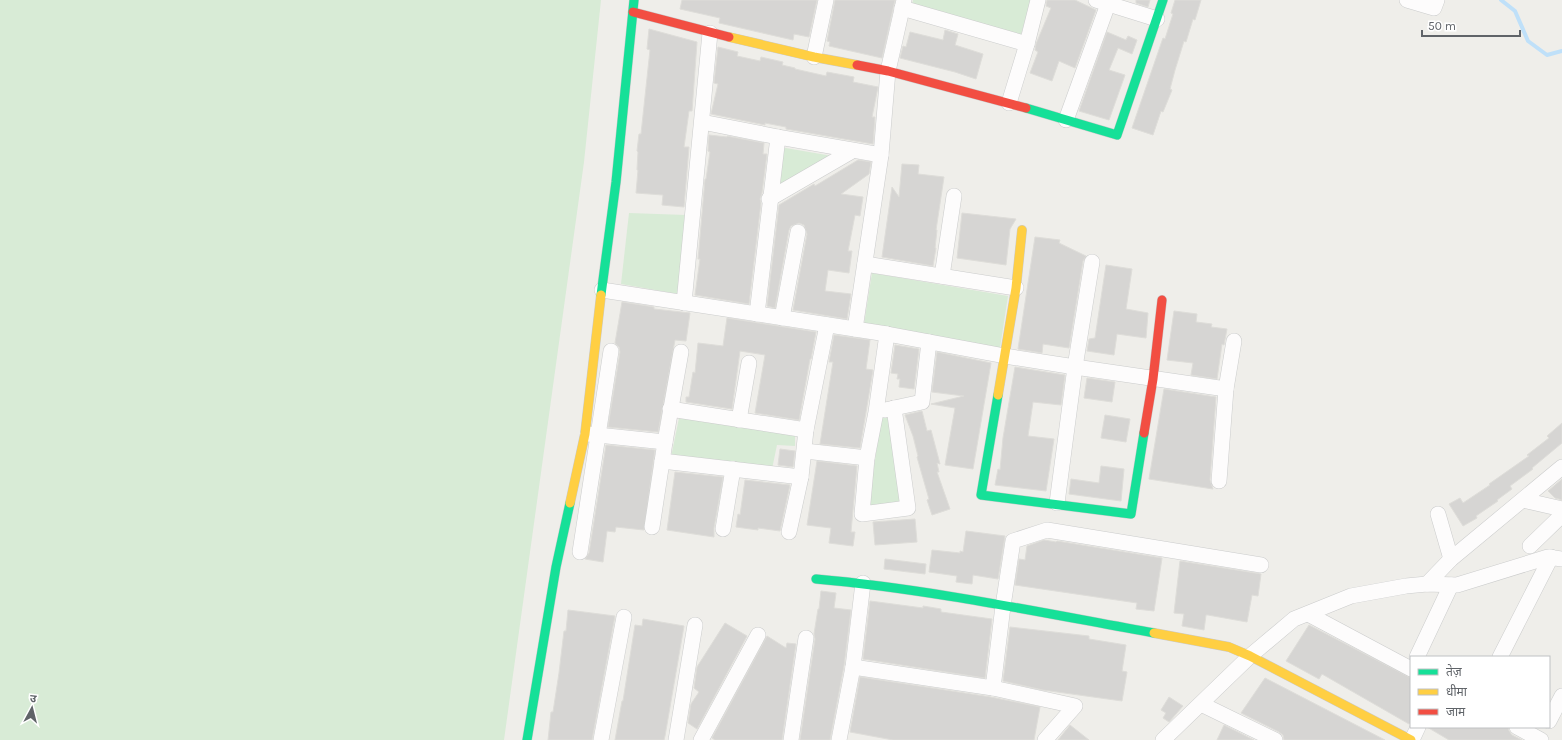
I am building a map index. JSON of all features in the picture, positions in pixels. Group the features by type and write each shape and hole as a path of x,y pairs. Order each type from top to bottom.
{"street":[{"path":"580,552 592,434 602,290 616,182 634,0"},
{"path":"814,57 826,0"},
{"path":"1008,103 1027,44 1038,0"},
{"path":"633,12 710,33 814,57 888,71 1008,103 1117,135 1163,0"},
{"path":"1407,0 1434,8 1437,0"},
{"path":"1066,120 1102,2 1157,19"},
{"path":"855,329 881,155 888,71 903,4 1027,44"},
{"path":"684,303 710,33"},
{"path":"702,122 852,151 881,155"},
{"path":"757,314 778,137"},
{"path":"770,199 852,151"},
{"path":"942,276 954,196"},
{"path":"1022,230 1016,288 981,495 1057,503 1131,514 1153,379 1162,300"},
{"path":"782,318 798,232"},
{"path":"1057,503 1075,367 1092,262"},
{"path":"865,264 1016,288"},
{"path":"602,290 888,334 1005,356 1226,389"},
{"path":"789,532 801,478 806,430 827,325"},
{"path":"888,334 867,458 862,514 908,508 894,408"},
{"path":"1219,481 1226,389 1234,341"},
{"path":"876,412 922,402 929,342"},
{"path":"527,740 556,567 592,434 611,351"},
{"path":"652,527 670,409 681,352"},
{"path":"739,420 749,363"},
{"path":"670,409 806,430"},
{"path":"592,434 665,442"},
{"path":"804,451 867,458"},
{"path":"662,461 801,478"},
{"path":"1427,584 1451,560 1562,467"},
{"path":"723,529 733,469"},
{"path":"1523,500 1562,509"},
{"path":"1438,514 1451,560"},
{"path":"1530,546 1562,514"},
{"path":"993,688 1013,541 1047,530 1261,565"},
{"path":"1163,740 1250,656 1294,619 1351,596 1406,586 1427,584 1457,585 1548,557 1556,558 1501,656"},
{"path":"816,580 863,583 1003,606 1229,647 1250,656 1412,740 1418,728"},
{"path":"840,740 853,667 863,583"},
{"path":"1417,656 1451,585"},
{"path":"1308,614 1410,668"},
{"path":"601,740 624,617"},
{"path":"676,740 695,625"},
{"path":"701,740 758,635"},
{"path":"791,740 806,638"},
{"path":"853,667 993,688 1075,706 1045,740"},
{"path":"1550,719 1562,696"},
{"path":"1201,704 1275,740"},
{"path":"1520,728 1542,735"}],"green space":[{"path":"0,0 601,0 584,162 504,740 0,740"},
{"path":"913,0 1031,0 1020,38 912,6"},
{"path":"780,147 838,157 775,191"},
{"path":"629,213 686,215 678,294 621,284"},
{"path":"872,273 1008,296 1000,348 864,324"},
{"path":"890,415 903,504 868,508 881,418"},
{"path":"679,418 795,433 795,446 777,445 772,469 671,457"}],"building":[{"path":"682,0 817,0 809,37 794,34 793,40 719,23 720,18 680,9"},
{"path":"835,0 895,0 882,58 829,46 830,42 827,41"},
{"path":"1047,0 1075,0 1096,10 1075,68 1059,61 1052,81 1030,73 1038,52 1035,50 1036,44 1051,8 1046,6"},
{"path":"1136,0 1150,0 1148,7 1136,3"},
{"path":"1175,0 1201,0 1186,42 1184,41 1170,89 1172,90 1163,112 1161,111 1153,135 1132,128 1163,38 1165,39 1173,14 1171,13"},
{"path":"649,29 697,42 692,111 689,111 684,147 689,147 684,207 662,205 663,195 636,193 638,170 637,151 639,134 641,134 650,50 647,49"},
{"path":"945,30 958,34 955,45 983,54 976,79 900,58 903,46 906,47 910,32 943,40"},
{"path":"1107,32 1126,40 1128,36 1137,40 1132,54 1118,48 1109,70 1125,75 1109,120 1079,111"},
{"path":"718,47 738,52 737,56 760,61 761,57 783,62 782,65 795,69 826,76 827,72 854,77 853,82 878,87 872,117 875,117 873,144 711,114 718,84 714,83"},
{"path":"709,135 727,136 764,143 763,154 767,154 760,199 761,203 749,304 695,295 700,259 698,259 705,179 710,152 708,151"},
{"path":"858,160 871,162 869,174 841,194 863,197 860,216 855,215 848,251 852,251 849,273 828,270 825,291 851,294 847,319 793,310 807,234 804,225 799,223 791,226 789,230 775,308 767,306 779,205 814,184 815,186"},
{"path":"902,164 919,165 918,174 944,177 936,230 936,248 933,266 882,257 892,187 899,197"},
{"path":"962,213 1016,219 1010,229 1006,265 957,258"},
{"path":"1035,237 1060,240 1059,243 1086,256 1083,261 1069,348 1043,344 1042,353 1018,349"},
{"path":"1106,265 1132,269 1126,309 1148,313 1146,338 1117,334 1114,355 1087,351 1089,339 1095,338"},
{"path":"622,302 654,307 654,309 690,313 686,341 675,340 658,432 608,427 620,352 619,347 615,343"},
{"path":"1174,311 1197,314 1196,322 1212,324 1211,327 1227,329 1224,345 1222,344 1217,379 1191,375 1193,363 1167,360"},
{"path":"727,318 816,332 799,420 755,413 765,355 740,351 732,409 686,402 686,397 689,397 693,372 695,373 698,343 723,346"},
{"path":"834,335 870,340 866,369 873,370 860,448 820,444 833,362 829,362"},
{"path":"895,345 919,349 914,389 899,387 900,379 897,379 898,374 891,373"},
{"path":"937,352 991,363 973,469 945,465 955,408 931,404 964,396 932,392"},
{"path":"1015,367 1065,375 1061,405 1033,402 1028,436 1054,439 1046,491 995,485 998,469 1000,470 1003,438"},
{"path":"1087,378 1115,382 1112,402 1084,398"},
{"path":"1164,389 1216,397 1210,480 1213,489 1149,479"},
{"path":"922,411 927,431 931,430 940,464 937,463 939,472 937,472 950,509 932,515 927,500 929,499 917,457 913,436 905,415"},
{"path":"1105,415 1130,419 1126,442 1101,438"},
{"path":"1562,423 1562,443 1532,468 1533,469 1510,486 1512,489 1497,500 1498,501 1476,516 1477,518 1463,526 1449,504 1460,498 1463,503 1490,485 1489,484 1529,456 1527,455 1549,438 1547,436"},
{"path":"606,445 655,450 644,530 616,527 615,532 607,531 603,562 585,559 589,553"},
{"path":"780,449 795,451 793,467 778,465"},
{"path":"817,461 857,466 851,532 855,532 853,546 829,543 831,528 807,525"},
{"path":"1101,466 1124,469 1121,501 1069,494 1071,479 1099,483"},
{"path":"675,472 723,477 714,528 714,537 667,530"},
{"path":"1562,479 1562,500 1555,498 1548,491"},
{"path":"745,480 790,485 780,531 736,527 738,514 740,515"},
{"path":"915,519 917,542 875,545 873,522"},
{"path":"966,531 1005,536 998,579 973,575 972,584 956,582 957,576 929,572 932,550 963,552"},
{"path":"1044,540 1162,558 1154,611 1136,609 1137,603 1015,585 1019,559 1025,560 1027,546"},
{"path":"885,559 926,564 925,574 884,569"},
{"path":"1180,561 1261,574 1258,596 1252,595 1247,622 1206,615 1204,630 1182,626 1184,614 1174,613"},
{"path":"821,591 836,593 834,608 851,610 844,666 830,740 800,740 815,639 814,634"},
{"path":"870,601 923,608 923,606 941,609 941,612 992,619 985,678 863,659"},
{"path":"568,610 615,616 592,740 548,740 551,712 553,712"},
{"path":"643,619 684,626 665,736 664,740 615,740 635,625 642,626"},
{"path":"725,623 747,636 697,729 688,723 691,704 699,692 694,688 697,667"},
{"path":"1309,625 1410,677 1410,723 1409,724 1322,674 1319,679 1286,661"},
{"path":"1010,627 1089,636 1089,639 1126,645 1122,671 1127,672 1122,701 1043,690 1003,681"},
{"path":"767,636 786,648 787,643 796,644 782,740 715,740 712,738"},
{"path":"860,677 991,697 1040,707 1034,740 893,740 850,732"},
{"path":"1265,678 1385,740 1284,740 1283,735 1279,732 1241,713"},
{"path":"1169,697 1183,706 1169,722 1163,718 1166,713 1161,710"},
{"path":"1070,725 1089,740 1058,740"},
{"path":"1224,725 1254,740 1217,740"},
{"path":"1429,728 1508,728 1512,735 1522,740 1449,740"}],"waterway":[{"path":"1501,0 1515,11 1528,41 1547,55 1562,51"}],"traffic: fast":[{"path":"601,295 616,182 634,0"},
{"path":"1026,108 1117,135 1163,0"},
{"path":"998,395 981,495 1131,514 1144,433"},
{"path":"527,740 556,567 570,503"},
{"path":"816,579 858,583 943,595 1154,633"}],"traffic: slow":[{"path":"729,37 814,57 857,65"},
{"path":"998,395 1016,288 1022,230"},
{"path":"570,503 585,434 601,295"},
{"path":"1154,633 1229,647 1250,656 1411,740"}],"traffic: jam":[{"path":"633,12 729,37"},
{"path":"857,65 888,71 1026,108"},
{"path":"1144,433 1153,379 1162,300"}]}
